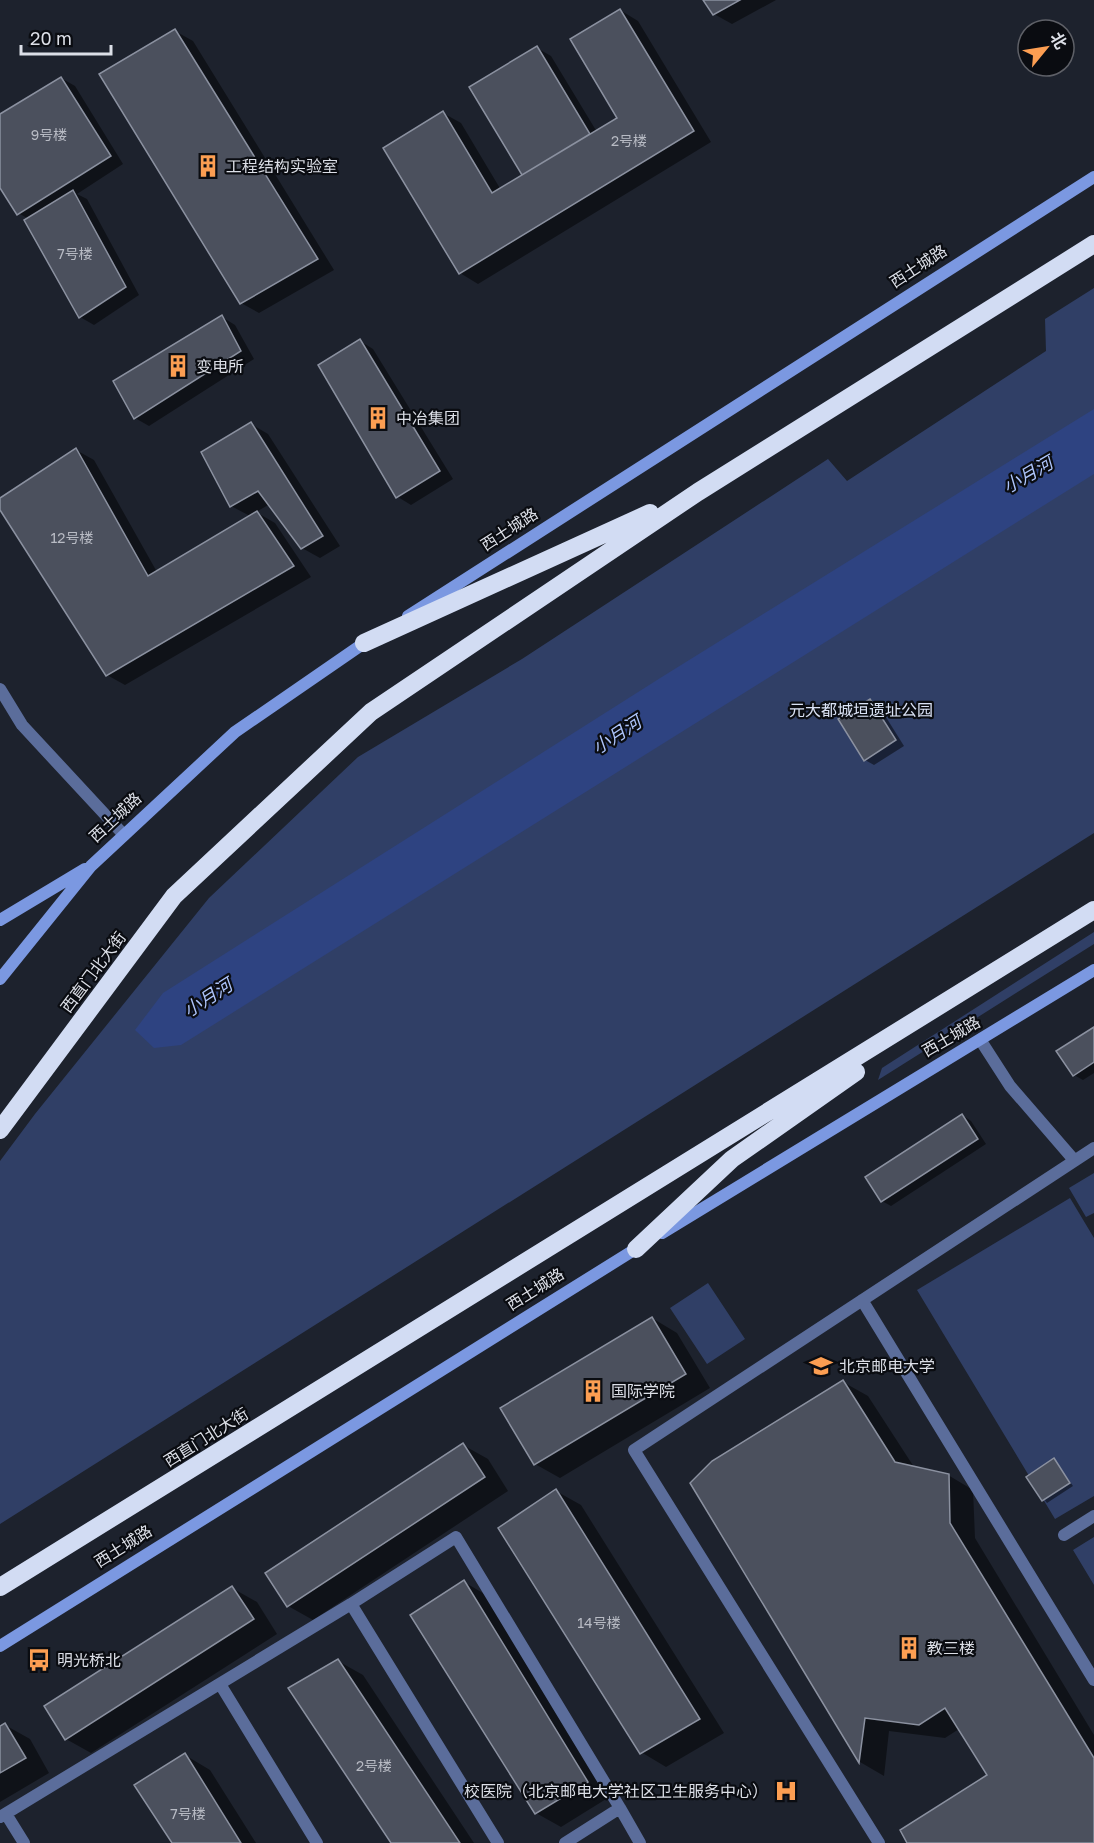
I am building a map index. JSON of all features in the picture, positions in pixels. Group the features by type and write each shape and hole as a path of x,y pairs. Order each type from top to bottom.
{"highway":[{"path":"364,643 698,492 1094,244"},
{"name":"西直门北大街","path":"0,1130 174,896 371,712 698,492"},
{"name":"西土城路","path":"433,1319 1009,965 1094,910"},
{"path":"636,1249 732,1159 1009,965"},
{"name":"西直门北大街","path":"0,1587 433,1319"}],"street":[{"name":"西土城路","path":"0,979 91,866 235,732 364,643 1094,177"},
{"path":"0,689 22,725 124,835"},
{"path":"0,920 91,866"},
{"name":"西土城路","path":"0,1646 851,1116 981,1041 1094,970"},
{"path":"981,1041 1010,1086 1074,1160"},
{"path":"879,1843 634,1450 1094,1148"},
{"path":"862,1300 1094,1680"},
{"path":"1064,1535 1094,1516"},
{"path":"24,1843 3,1815 351,1604 456,1537 640,1843"},
{"path":"351,1604 498,1843"},
{"path":"220,1684 317,1843"},
{"path":"565,1843 620,1808"}],"green space":[{"name":"元大都城垣遗址公园","path":"1094,288 1094,833 0,1524 0,1161 35,1114 209,898 358,757 522,659 828,459 847,481 1046,351 1045,319"},
{"path":"1094,932 1094,944 878,1080 882,1068"},
{"path":"1094,1173 1094,1213 1086,1217 1069,1188"},
{"path":"1070,1198 1094,1238 1094,1496 1055,1519 917,1290"},
{"path":"708,1283 745,1339 707,1364 670,1308"},
{"path":"1094,1537 1094,1585 1073,1550"}],"water":[{"name":"小月河","path":"1094,409 1094,474 181,1045 154,1048 135,1030 163,993 665,675"}],"building":[{"path":"703,0 740,0 713,15"},
{"path":"620,9 694,131 459,274 383,148 443,111 492,193 617,118 570,39"},
{"name":"工程结构实验室","path":"175,29 318,259 240,304 99,74"},
{"path":"537,46 590,134 522,175 469,87"},
{"path":"61,77 111,156 17,215 0,188 0,114"},
{"path":"73,190 126,287 79,318 24,220"},
{"name":"变电所","path":"222,315 241,351 134,419 113,381"},
{"name":"中冶集团","path":"360,339 440,471 396,498 318,365"},
{"path":"251,422 323,536 301,549 258,491 230,507 201,452"},
{"path":"76,448 148,576 257,511 294,566 106,676 0,510 0,498"},
{"path":"870,699 896,740 864,761 838,719"},
{"path":"1094,1027 1094,1062 1073,1076 1056,1051"},
{"path":"962,1114 978,1139 881,1202 865,1177"},
{"name":"国际学院","path":"652,1317 686,1374 534,1465 500,1408"},
{"name":"教三楼","path":"843,1380 895,1462 949,1474 950,1523 1094,1758 1094,1843 907,1843 900,1830 987,1775 945,1708 919,1725 865,1718 859,1763 690,1483 712,1461"},
{"path":"463,1443 485,1477 287,1607 265,1573"},
{"path":"1054,1458 1070,1483 1042,1501 1026,1477"},
{"path":"556,1489 700,1719 640,1754 498,1528"},
{"path":"464,1580 588,1782 535,1814 410,1615"},
{"path":"232,1586 254,1619 65,1740 44,1706"},
{"path":"338,1659 460,1843 391,1843 288,1688"},
{"path":"5,1723 26,1758 0,1773 0,1726"},
{"path":"185,1753 241,1843 172,1843 134,1785"}],"place":[{"name":"工程结构实验室","path":"208,166"},
{"name":"变电所","path":"178,366"},
{"name":"中冶集团","path":"378,418"},
{"name":"北京邮电大学","path":"821,1366"},
{"name":"国际学院","path":"593,1391"},
{"name":"教三楼","path":"909,1648"},
{"name":"明光桥北","path":"39,1660"},
{"name":"校医院（北京邮电大学社区卫生服务中心）","path":"786,1791"}]}
